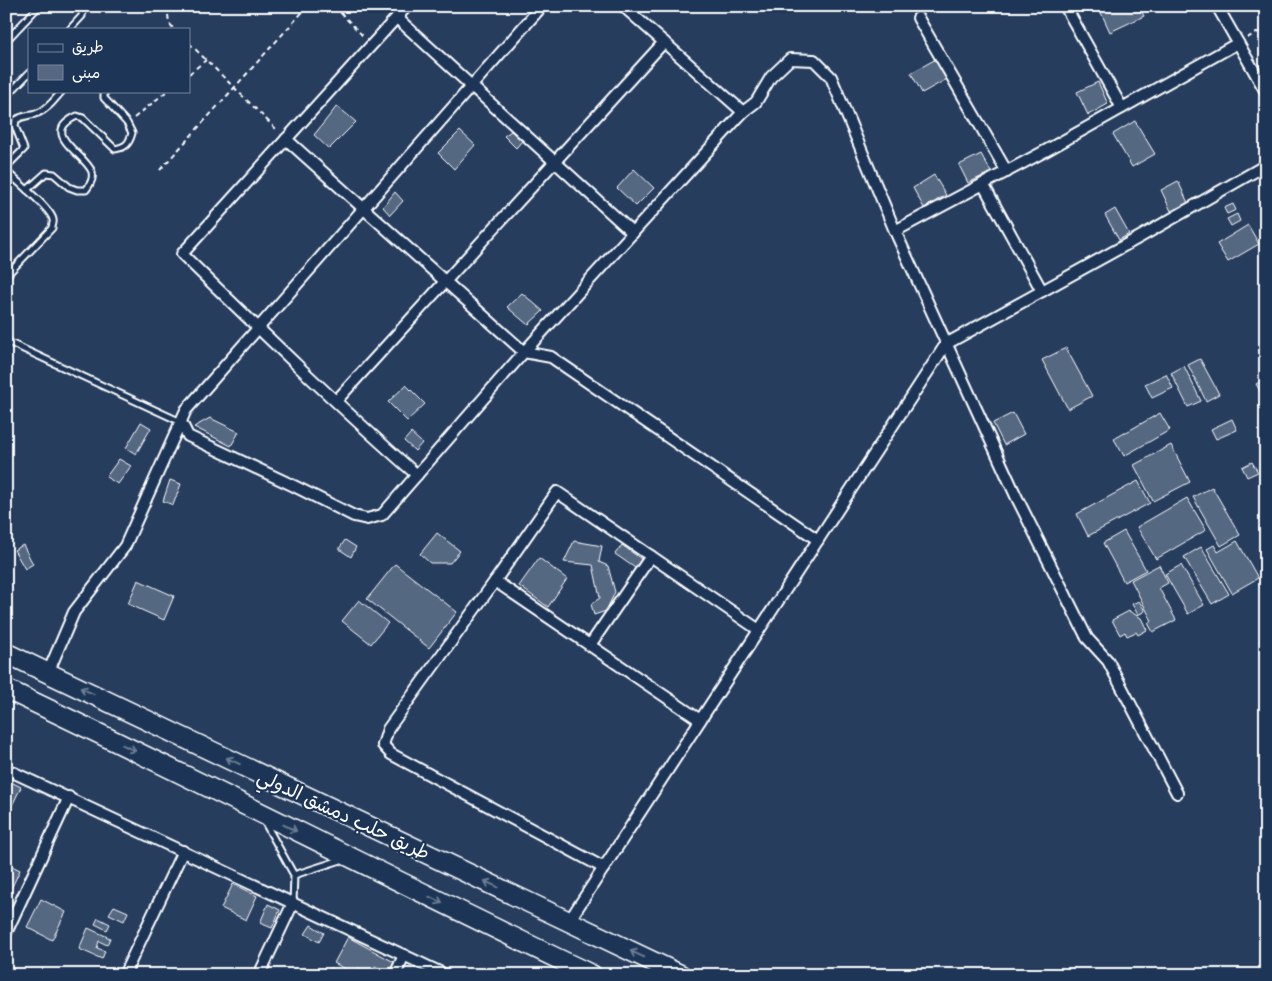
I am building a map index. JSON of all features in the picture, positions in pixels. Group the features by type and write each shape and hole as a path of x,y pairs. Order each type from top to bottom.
{"highway":[{"name":"طريق حلب دمشق الدولي","path":"6,653 681,975"},
{"name":"طريق حلب دمشق الدولي","path":"6,689 106,736 480,922 592,975"}],"street":[{"path":"407,6 182,254 258,328 416,475"},
{"path":"48,673 74,612 125,546 186,410 542,6"},
{"path":"623,6 743,112"},
{"path":"1065,6 1122,108"},
{"path":"1217,6 1266,92"},
{"path":"397,18 632,233"},
{"path":"918,18 1007,172"},
{"path":"336,401 664,42"},
{"path":"895,231 1007,172 1238,43"},
{"path":"181,422 188,436 354,516 367,519 382,515 524,352 743,112 756,102 772,77 790,59 814,60 831,77 895,231 1016,496 1087,638 1108,661 1177,793"},
{"path":"286,139 524,352 551,356 818,540"},
{"path":"569,921 946,344 1140,238 1266,165"},
{"path":"983,184 1042,291"},
{"path":"604,868 391,754 383,745 388,728 557,492 759,630"},
{"path":"590,645 651,556"},
{"path":"495,580 700,720"},
{"path":"6,768 446,975"},
{"path":"6,933 69,797"},
{"path":"124,975 183,851"},
{"path":"259,975 293,903"},
{"path":"395,975 404,955"}],"lane":[{"path":"6,41 39,6"},
{"path":"71,28 82,16 83,6"},
{"path":"6,97 28,74"},
{"path":"6,167 24,149 15,126 16,120 22,116 36,114 45,110 61,92"},
{"path":"27,190 46,173 54,174 69,187 77,190 86,190 91,184 92,174 88,166 64,140 62,135 63,127 68,120 78,116 83,118 115,148 124,147 130,142 132,133 127,123 104,98 104,92"},
{"path":"6,171 50,213 53,220 52,228 6,276"},
{"path":"6,341 181,422"},
{"path":"259,812 294,875 293,903"},
{"path":"294,875 350,858"}],"path":[{"path":"167,6 169,23 173,28"},
{"path":"160,170 308,6"},
{"path":"334,6 372,45"},
{"path":"1238,43 1266,28"},
{"path":"190,44 286,139"},
{"path":"190,73 206,60"},
{"path":"127,123 166,92"}],"building":[{"path":"1098,6 1139,6 1144,16 1110,32"},
{"path":"936,59 947,79 922,93 911,73"},
{"path":"1098,82 1108,104 1088,115 1077,92"},
{"path":"337,106 356,122 329,149 314,135"},
{"path":"1135,121 1155,154 1132,167 1113,134"},
{"path":"460,131 475,145 454,169 438,153"},
{"path":"511,131 522,141 516,148 504,136"},
{"path":"981,154 991,172 968,183 959,165"},
{"path":"634,169 654,188 636,206 617,188"},
{"path":"934,175 946,195 924,208 913,188"},
{"path":"1178,181 1188,203 1171,211 1161,190"},
{"path":"395,192 403,201 390,215 383,207"},
{"path":"1233,204 1236,210 1227,214 1224,208"},
{"path":"1115,209 1129,234 1119,240 1105,215"},
{"path":"1237,214 1240,221 1231,226 1227,219"},
{"path":"1248,225 1259,244 1228,262 1217,244"},
{"path":"522,293 543,311 528,325 507,307"},
{"path":"1066,348 1092,396 1068,409 1042,360"},
{"path":"1200,359 1219,394 1206,401 1188,365"},
{"path":"1184,366 1201,401 1188,407 1171,373"},
{"path":"1166,374 1173,388 1152,398 1145,384"},
{"path":"1266,379 1266,401 1256,384"},
{"path":"406,385 425,404 407,421 388,402"},
{"path":"1013,413 1024,434 1004,445 993,423"},
{"path":"1160,413 1170,430 1124,456 1114,439"},
{"path":"210,418 239,432 231,446 194,427"},
{"path":"1232,419 1237,430 1216,439 1211,429"},
{"path":"141,422 151,428 136,454 126,448"},
{"path":"411,433 422,443 415,451 404,441"},
{"path":"1171,445 1190,482 1153,501 1134,465"},
{"path":"119,459 131,466 118,484 106,477"},
{"path":"1252,462 1258,472 1247,477 1242,467"},
{"path":"170,480 181,484 173,505 163,501"},
{"path":"1138,481 1150,503 1088,536 1077,514"},
{"path":"1212,487 1240,535 1221,546 1193,497"},
{"path":"1187,498 1206,530 1156,559 1137,527"},
{"path":"1124,531 1146,570 1124,582 1103,543"},
{"path":"437,533 460,551 450,563 430,563 420,554"},
{"path":"345,540 356,547 351,557 339,549"},
{"path":"574,541 602,546 599,562 608,566 615,592 606,611 594,615 591,604 600,598 593,565 564,562"},
{"path":"1237,541 1258,578 1232,593 1207,549 1214,545 1218,552"},
{"path":"23,545 33,564 25,569 14,550"},
{"path":"622,545 644,561 638,570 615,554"},
{"path":"1201,547 1229,594 1212,604 1184,557"},
{"path":"539,558 567,579 548,607 519,586"},
{"path":"395,564 457,612 429,648 367,599"},
{"path":"1159,565 1168,583 1159,588 1176,620 1153,632 1148,623 1152,621 1131,580"},
{"path":"1181,565 1204,605 1188,614 1165,574"},
{"path":"138,580 174,596 164,620 128,604"},
{"path":"359,600 388,623 371,644 342,621"},
{"path":"1139,601 1145,611 1138,615 1132,604"},
{"path":"1129,611 1141,618 1147,630 1138,635 1136,632 1127,636 1125,632 1120,635 1112,620"},
{"path":"11,782 21,787 9,812 6,810 6,792"},
{"path":"6,863 20,870 10,891 6,889"},
{"path":"233,884 257,896 246,920 221,908"},
{"path":"41,899 66,912 52,940 27,927"},
{"path":"268,904 280,910 272,928 260,923"},
{"path":"114,906 128,912 124,921 109,914"},
{"path":"98,918 110,924 107,930 95,924"},
{"path":"311,925 324,933 319,942 305,934"},
{"path":"88,928 110,938 107,945 99,941 97,948 105,951 102,959 79,949"},
{"path":"348,937 394,962 389,973 375,966 371,974 358,968 355,974 334,963"},
{"path":"330,968 345,975 326,975"}]}
